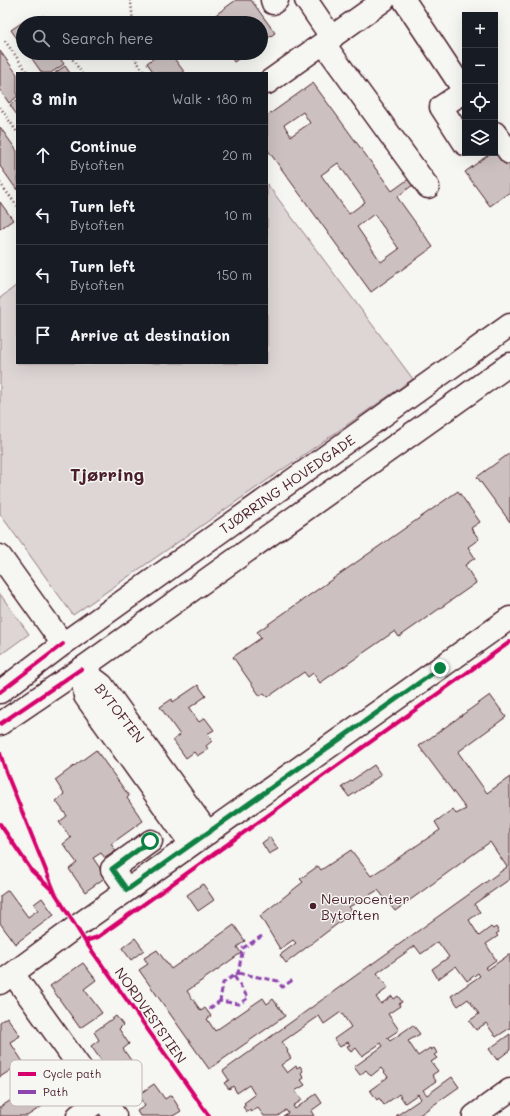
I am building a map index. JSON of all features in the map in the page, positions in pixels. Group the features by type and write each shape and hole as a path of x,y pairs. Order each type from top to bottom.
{"street":[{"path":"272,0 273,3 277,0"},
{"path":"306,0 328,41 428,187"},
{"path":"268,82 384,0"},
{"path":"404,0 462,87"},
{"path":"462,93 441,107 462,139"},
{"path":"498,138 510,153"},
{"name":"TJØRRING HOVEDGADE","path":"0,692 63,644 510,325"},
{"path":"0,724 81,669 510,364"},
{"path":"0,556 81,669"},
{"path":"72,1060 6,978 127,890 510,618"},
{"name":"BYTOFTEN","path":"81,669 102,685 200,839"},
{"path":"127,890 112,869 150,841"},
{"path":"474,1116 510,1090"},
{"path":"78,1116 91,1106"},
{"path":"108,1106 115,1116"}],"path":[{"path":"130,0 132,2 133,16"},
{"path":"5,41 16,56"},
{"path":"19,60 27,72"},
{"path":"73,60 81,72"},
{"path":"136,60 144,72"},
{"path":"0,107 16,131"},
{"path":"0,183 16,205"}],"shaded area":[{"path":"268,185 413,379 73,615 0,514 0,298 16,286 16,364 268,364"},
{"path":"0,594 29,634 0,655"}],"building":[{"path":"236,0 251,0 263,16 214,16"},
{"path":"268,23 275,33 268,38"},
{"path":"16,27 16,37 11,30"},
{"path":"0,51 16,73 16,98 9,103 0,90"},
{"path":"33,60 61,60 64,64 52,72 41,72"},
{"path":"151,60 175,60 184,72 153,72 147,63"},
{"path":"65,66 69,72 56,72"},
{"path":"313,83 392,191 410,178 414,184 397,197 433,247 371,292 268,150 268,115","holes":["303,112 310,123 291,136 284,125","338,163 365,202 349,214 321,175","374,214 399,249 381,262 357,227"]},
{"path":"16,101 16,114 10,105"},
{"path":"0,127 16,150 16,189 0,166"},
{"path":"498,152 510,162 510,192 490,206 465,172 487,156 498,156"},
{"path":"0,202 13,220 0,229"},
{"path":"510,453 510,522 477,477"},
{"path":"458,491 480,522 471,528 479,539 468,547 475,558 465,565 476,583 399,637 395,631 320,683 313,673 308,677 304,672 268,697 264,693 260,696 233,657 261,638 257,632"},
{"path":"198,685 206,696 189,708 199,722 205,718 214,730 207,734 212,741 206,746 208,749 197,756 194,752 186,758 173,740 180,735 160,707 172,699 173,702"},
{"name":"Neurocenter Bytoften","path":"490,695 506,717 458,752 487,793 510,777 510,879 474,904 480,912 469,920 479,936 491,927 493,929 496,927 499,932 496,934 498,936 486,944 496,960 485,968 487,970 510,954 510,1028 496,1037 486,1023 476,1030 469,1021 479,1014 468,999 458,1006 451,996 480,976 478,973 467,981 456,966 438,979 432,969 449,957 438,942 421,954 415,946 377,973 388,988 376,997 381,1004 392,996 394,999 398,996 402,1002 399,1004 400,1006 388,1014 399,1030 387,1038 390,1041 413,1025 420,1034 408,1041 418,1056 430,1048 431,1050 434,1048 437,1053 434,1055 437,1058 431,1062 438,1071 432,1075 436,1081 423,1090 427,1095 452,1077 459,1087 418,1116 396,1116 421,1099 418,1094 405,1103 399,1094 384,1105 379,1098 377,1100 370,1090 388,1077 381,1068 371,1076 366,1070 360,1075 354,1067 383,1046 381,1043 362,1056 356,1048 351,1052 347,1046 350,1045 348,1042 340,1047 334,1039 351,1027 341,1012 324,1024 319,1016 282,1042 291,1058 281,1065 287,1073 296,1066 297,1068 300,1066 303,1071 301,1073 304,1078 301,1080 305,1085 295,1091 302,1100 293,1106 295,1109 316,1094 322,1103 311,1111 314,1116 283,1116 288,1113 286,1110 278,1116 264,1116 258,1108 251,1112 250,1110 247,1112 243,1107 246,1105 244,1103 255,1095 249,1085 237,1093 233,1086 229,1089 224,1083 229,1080 223,1071 507,867 490,842 395,911 378,890 349,907 353,912 286,963 280,955 296,943 293,940 280,949 260,916 303,882 300,879 318,866 321,870 351,850 371,876 440,830 435,822 453,809 456,814 466,809 419,746"},
{"path":"96,750 129,796 127,798 143,821 111,844 116,851 105,858 101,853 93,858 106,877 85,892 69,869 77,863 63,844 71,838 59,822 67,816 56,801 64,794 55,780"},
{"path":"374,765 381,775 349,797 342,787"},
{"path":"270,837 278,849 269,854 262,843"},
{"path":"203,884 214,900 198,911 187,895"},
{"path":"8,890 28,917 38,910 34,904 42,898 54,915 15,944 0,923 0,896"},
{"path":"234,925 245,941 237,947 241,953 187,991 201,1011 205,1008 211,1016 207,1019 215,1031 263,998 267,1004 273,999 285,1016 209,1069 139,970 148,964 144,958 157,950 171,969"},
{"path":"135,938 144,950 131,960 122,948"},
{"path":"83,963 96,980 84,989 102,1013 80,1028 50,986"},
{"path":"116,1016 123,1025 119,1029 129,1044 123,1049 131,1060 101,1060 91,1046 99,1040 94,1032"},
{"path":"7,1017 20,1036 10,1042 22,1060 10,1060 10,1070 0,1077 0,1022"},
{"path":"510,1034 510,1050 497,1060 489,1049"},
{"path":"154,1084 165,1099 171,1095 181,1111 173,1116 140,1116 137,1111 145,1106 142,1101 142,1092"},
{"path":"10,1101 10,1106 42,1106 27,1116 0,1116 0,1107"}],"marked path":[{"path":"234,976 248,998 239,1004 220,1001 223,983 238,973 243,948 262,936"},
{"path":"238,973 278,981 282,987 293,980"},
{"path":"209,1009 220,1001"}],"cycle path":[{"path":"85,941 98,937 510,642"},
{"path":"0,692 63,644"},
{"path":"0,724 81,669"},
{"name":"NORDVESTSTIEN","path":"0,753 6,772 55,893 85,941 209,1116"},
{"path":"0,824 32,871 52,890"}],"place":[{"name":"Neurocenter Bytoften","path":"313,906"}],"district":[{"name":"Tjørring","path":"107,474"}],"route":[{"path":"150,841 112,869 127,890 440,668"}]}
